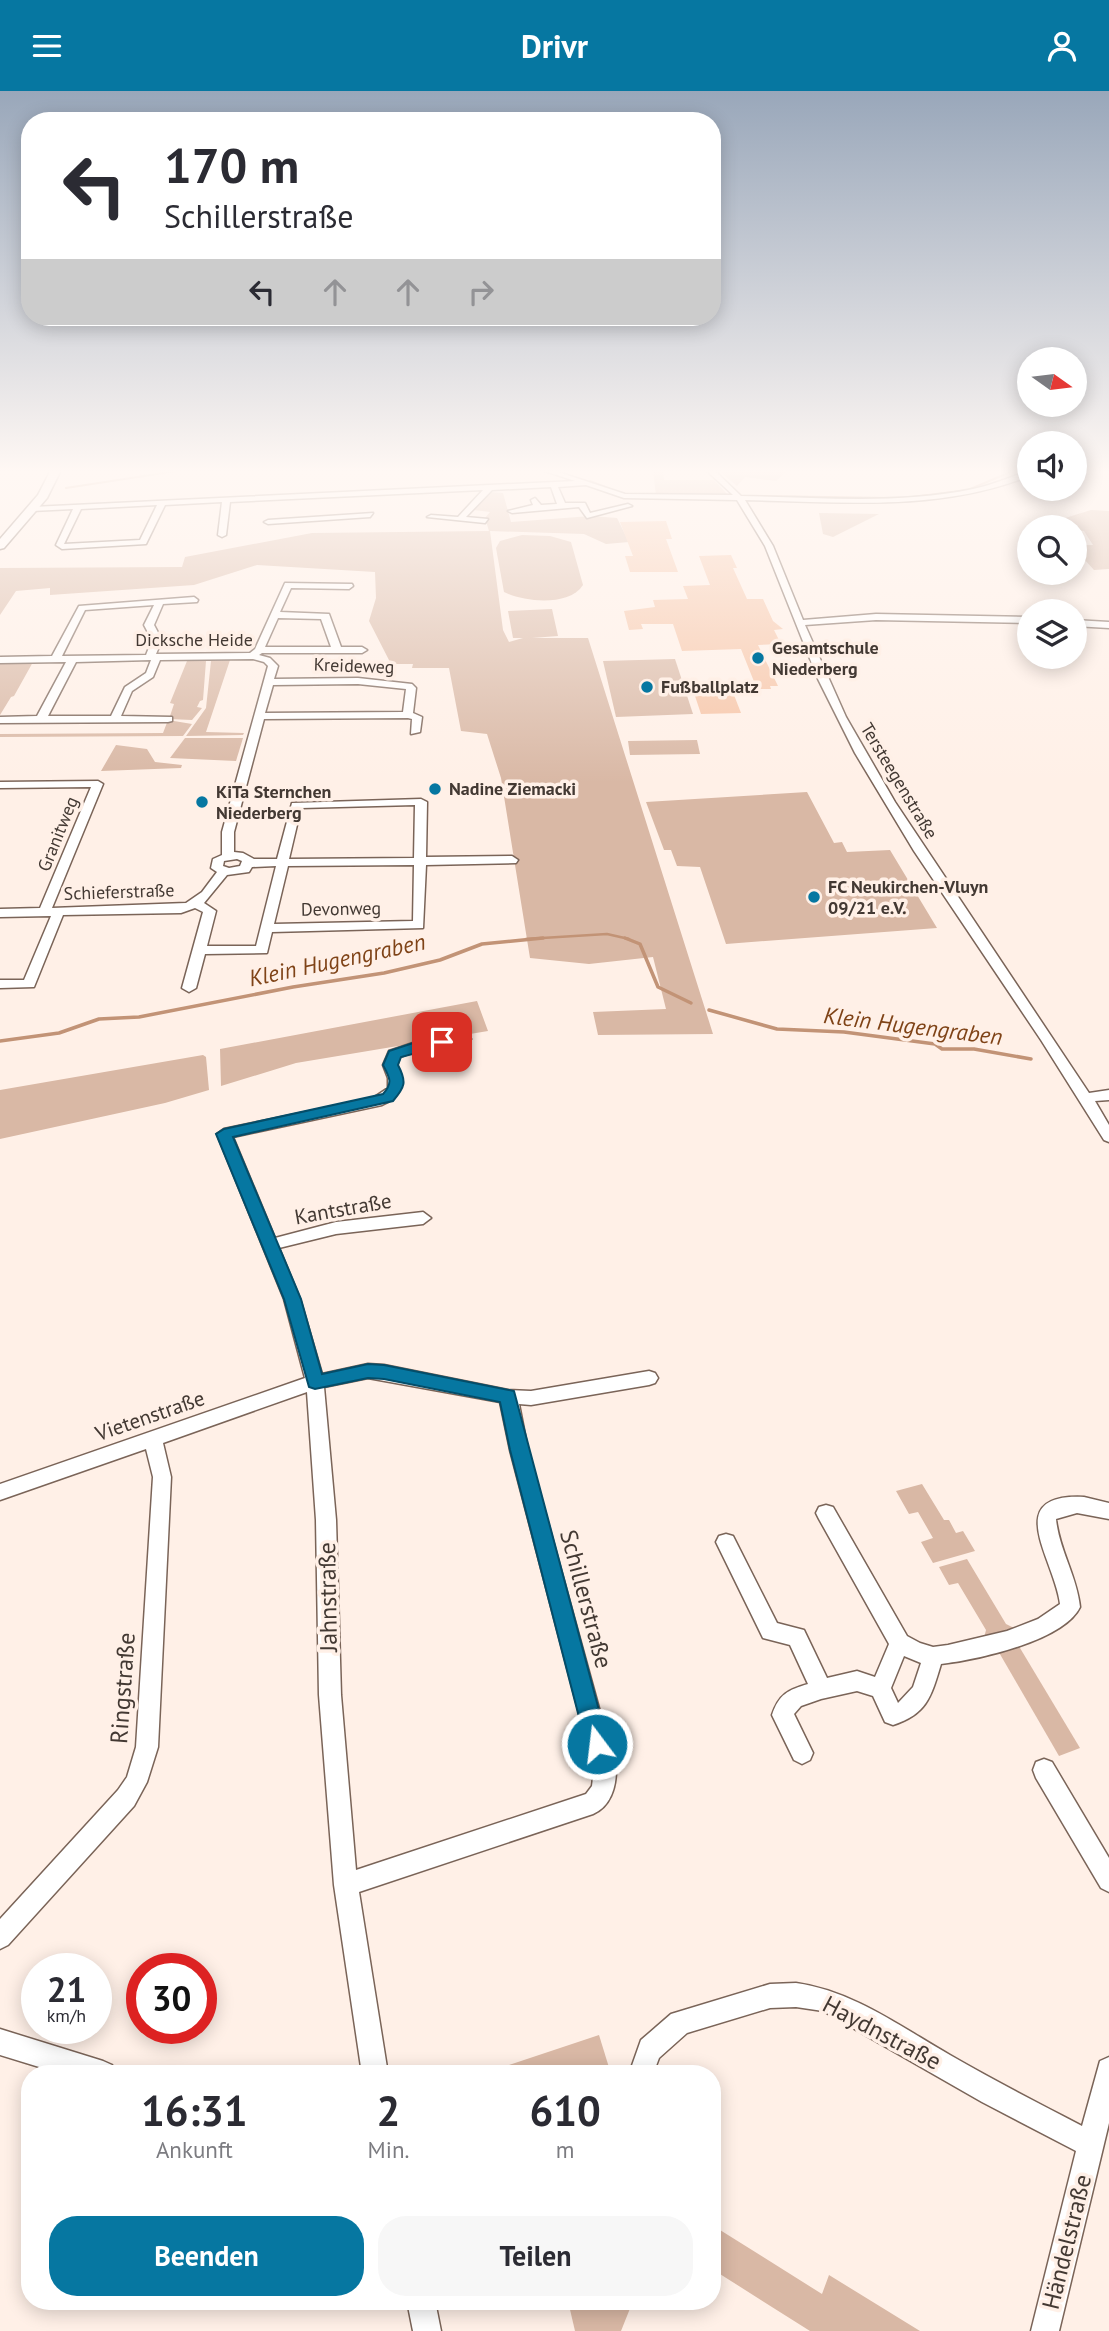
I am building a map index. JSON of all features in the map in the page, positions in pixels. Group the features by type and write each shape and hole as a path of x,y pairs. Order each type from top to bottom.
{"street":[{"name":"Tersteegenstraße","path":"781,575 800,623 815,632 835,707 887,800 1027,1005 1109,1137"},
{"path":"349,586 289,585 256,653 362,650"},
{"path":"56,657 82,608 194,600"},
{"path":"115,718 128,689 150,675 157,640 149,625 160,602"},
{"path":"274,615 326,616 326,624 335,640 336,649"},
{"path":"800,623 815,632 876,617 1017,620"},
{"path":"1087,624 1109,625"},
{"name":"Dicksche Heide","path":"0,660 256,653 273,666 269,682"},
{"path":"41,719 73,657"},
{"name":"Kreideweg","path":"269,682 358,681 409,686 408,715 417,717 415,732"},
{"path":"228,856 228,832 269,682"},
{"path":"260,716 408,715"},
{"path":"0,720 168,719"},
{"name":"Granitweg","path":"0,785 98,784 52,911"},
{"name":"Devonweg","path":"421,802 422,862 419,925 267,928 296,805 421,802"},
{"path":"250,863 244,856 228,856 219,859 216,865 223,871 240,871 250,863 512,860"},
{"name":"Schieferstraße","path":"0,913 161,910 197,904 206,897 223,871"},
{"name":"Schieferstraße","path":"189,988 211,911 197,904"},
{"path":"0,984 29,984 52,911"},
{"path":"200,950 262,950 267,928"},
{"name":"Jahnstraße","path":"374,2065 346,1885 330,1695 326,1520 315,1382 292,1299 272,1244 224,1134 388,1098 397,1087 398,1079 390,1065 394,1054 419,1045 464,1039"},
{"path":"1086,1098 1109,1095"},
{"name":"Kantstraße","path":"272,1244 336,1228 423,1218"},
{"path":"315,1382 368,1371 384,1372 508,1397 530,1398 649,1378"},
{"name":"Vietenstraße","path":"0,1492 315,1382"},
{"name":"Schillerstraße","path":"346,1885 593,1803 600,1796 605,1784 605,1770 522,1463 508,1397"},
{"name":"Ringstraße","path":"2,1935 115,1812 136,1782 143,1765 147,1747 162,1477 153,1440"},
{"path":"827,1513 900,1643 933,1656 978,1647 1046,1626 1061,1618 1070,1607 1069,1588 1046,1532 1046,1515 1062,1505 1086,1505 1109,1511"},
{"path":"726,1542 770,1631 797,1637 821,1689"},
{"path":"880,1688 900,1643"},
{"path":"802,1753 783,1715 786,1705 794,1698 857,1681 880,1688 893,1715 904,1713 916,1705 933,1656"},
{"path":"1044,1770 1109,1880"},
{"name":"Haydnstraße","path":"643,2065 650,2049 680,2024 770,1996 796,1995 823,1999 845,2008 991,2093 1091,2145"},
{"path":"6,2044 74,2065"},
{"name":"Händelstraße","path":"1045,2331 1109,2070"},
{"path":"423,2310 427,2331"}],"shaded area":[{"path":"0,575 227,575 194,585 50,595 50,588 16,591 0,615"},
{"path":"375,575 496,575 503,630 509,642 523,638 513,638 508,611 552,609 558,636 532,638 588,638 713,1034 598,1035 593,1012 666,1009 653,957 589,964 530,958 501,778 487,734 461,731 449,668 412,668 413,664 391,664 369,621 376,598"},
{"path":"501,575 580,575 583,585 576,592 557,600 534,600 504,592"},
{"name":"Fußballplatz","path":"675,659 693,714 616,717 603,661"},
{"path":"230,660 206,732 244,733 243,735 186,736 206,708 211,661"},
{"path":"187,661 206,661 203,700 197,707 202,708 192,720 169,719 174,704 170,703"},
{"path":"33,662 14,696 0,715 0,664"},
{"path":"168,720 192,724 183,736 0,737 0,734 163,733"},
{"path":"185,738 243,738 236,761 170,758"},
{"path":"697,740 700,754 630,755 628,741"},
{"path":"116,745 147,749 155,762 182,765 181,768 101,771"},
{"name":"FC Neukirchen-Vluyn 09/21 e.V.","path":"807,792 834,843 842,842 847,852 890,850 937,928 726,944 700,867 677,866 671,850 664,850 646,802"},
{"path":"477,1001 488,1031 296,1063 221,1086 220,1049"},
{"path":"203,1055 206,1057 209,1090 165,1103 0,1139 0,1090"},
{"path":"922,1484 944,1520 949,1520 956,1533 963,1531 975,1551 933,1563 921,1542 933,1538 918,1512 909,1514 896,1491"},
{"path":"967,1559 1006,1624 1014,1628 984,1638 986,1630 958,1583 949,1585 939,1567"},
{"path":"1017,1643 1080,1748 1059,1756 997,1649"},
{"path":"599,2035 608,2065 509,2065"},
{"path":"721,2231 822,2294 829,2275 920,2331 810,2331 721,2275"},
{"path":"570,2310 629,2310 621,2331 575,2331"}],"building":[{"path":"706,575 736,575 747,599 763,599 773,621 783,629 774,630 781,644 758,645 778,686 757,689 741,649 682,651 673,624 641,624 643,629 629,630 624,611 655,607 653,600 688,599 683,586 710,585"},
{"path":"734,695 741,713 701,714 695,696"}],"waterway":[{"name":"Klein Hugengraben","path":"526,939 607,934 626,938"},
{"name":"Klein Hugengraben","path":"0,1041 59,1033 99,1019 139,1017 293,987 384,973 440,960 482,944 543,938"},
{"name":"Klein Hugengraben","path":"626,938 640,944 658,987 691,1003"},
{"name":"Klein Hugengraben","path":"709,1010 777,1029 844,1032 935,1044 942,1049 974,1049 1031,1059"}],"place":[{"name":"Gesamtschule Niederberg","path":"758,658"},
{"name":"Fußballplatz","path":"647,687"},
{"name":"Nadine Ziemacki","path":"435,789"},
{"name":"KiTa Sternchen Niederberg","path":"202,802"},
{"name":"FC Neukirchen-Vluyn 09/21 e.V.","path":"814,897"}],"route":[{"path":"442,1042 419,1045 394,1054 390,1065 398,1079 397,1087 388,1098 224,1134 272,1244 292,1299 315,1382 368,1371 384,1372 508,1397 519,1450 597,1744"}]}
